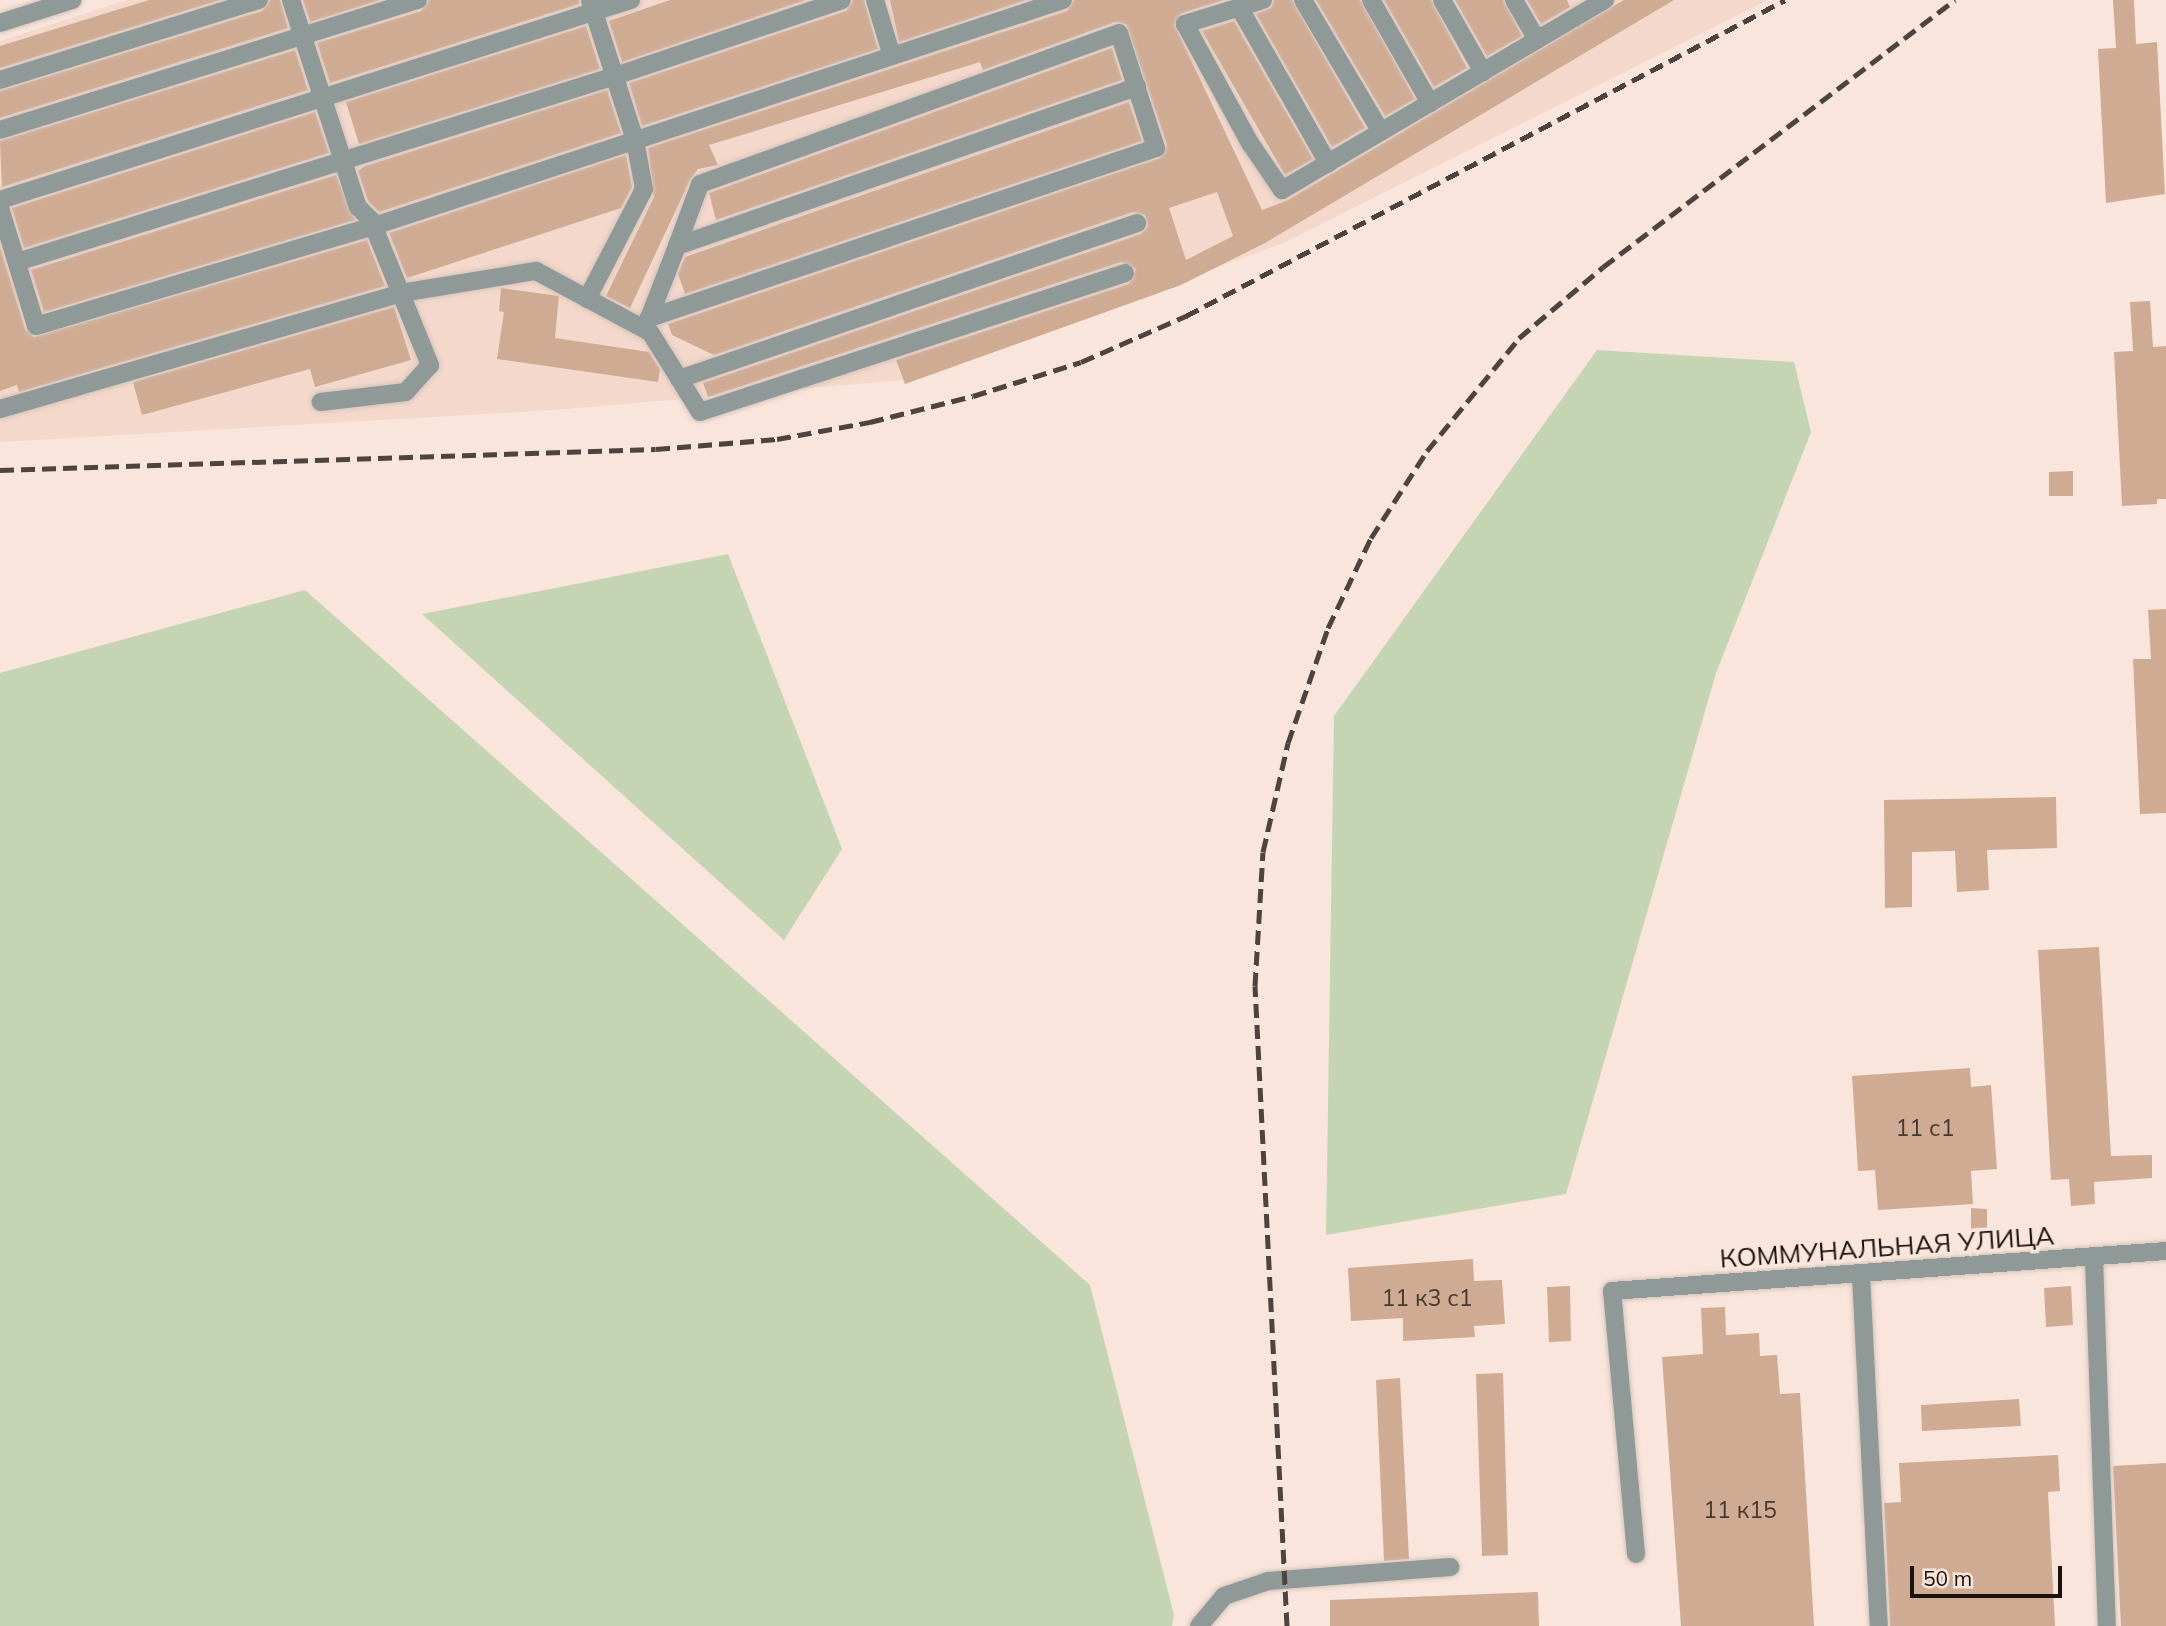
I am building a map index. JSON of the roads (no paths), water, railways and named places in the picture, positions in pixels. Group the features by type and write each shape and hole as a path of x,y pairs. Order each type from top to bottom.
{"street":[{"path":"0,23 72,0"},
{"path":"0,80 259,0"},
{"path":"292,0 358,207 373,226 430,365 406,392 321,402"},
{"path":"0,130 304,38 418,0"},
{"path":"0,200 323,99 592,6 631,0"},
{"path":"17,262 615,76 842,0"},
{"path":"874,0 891,53"},
{"path":"0,208 36,326 373,226 891,53 1063,0"},
{"path":"1263,0 1185,24 1250,144 1282,190 1537,40 1581,6 1605,0"},
{"path":"1303,0 1381,132"},
{"path":"1371,0 1430,103"},
{"path":"1442,0 1483,72"},
{"path":"1514,0 1537,40"},
{"path":"587,299 644,189 635,140 592,6"},
{"path":"1239,8 1328,163"},
{"path":"1119,33 1156,148 647,324 700,184 1119,33"},
{"path":"677,246 1137,87"},
{"path":"679,379 1137,223"},
{"path":"0,409 401,293 536,271 587,299 647,324 700,412 1125,273"},
{"name":"КОММУНАЛЬНАЯ УЛИЦА","path":"1636,1554 1612,1292 2094,1259 2166,1251"},
{"path":"2094,1259 2107,1626"},
{"path":"1861,1275 1879,1626"},
{"path":"1199,1626 1224,1596 1268,1581 1450,1567"}],"railway":[{"path":"0,470 656,449 777,439 870,422 973,396 1081,362 1186,316 1785,0"},
{"path":"1287,1626 1255,986 1263,852 1288,743 1328,628 1371,538 1427,451 1519,338 1603,267 1955,0"}]}
